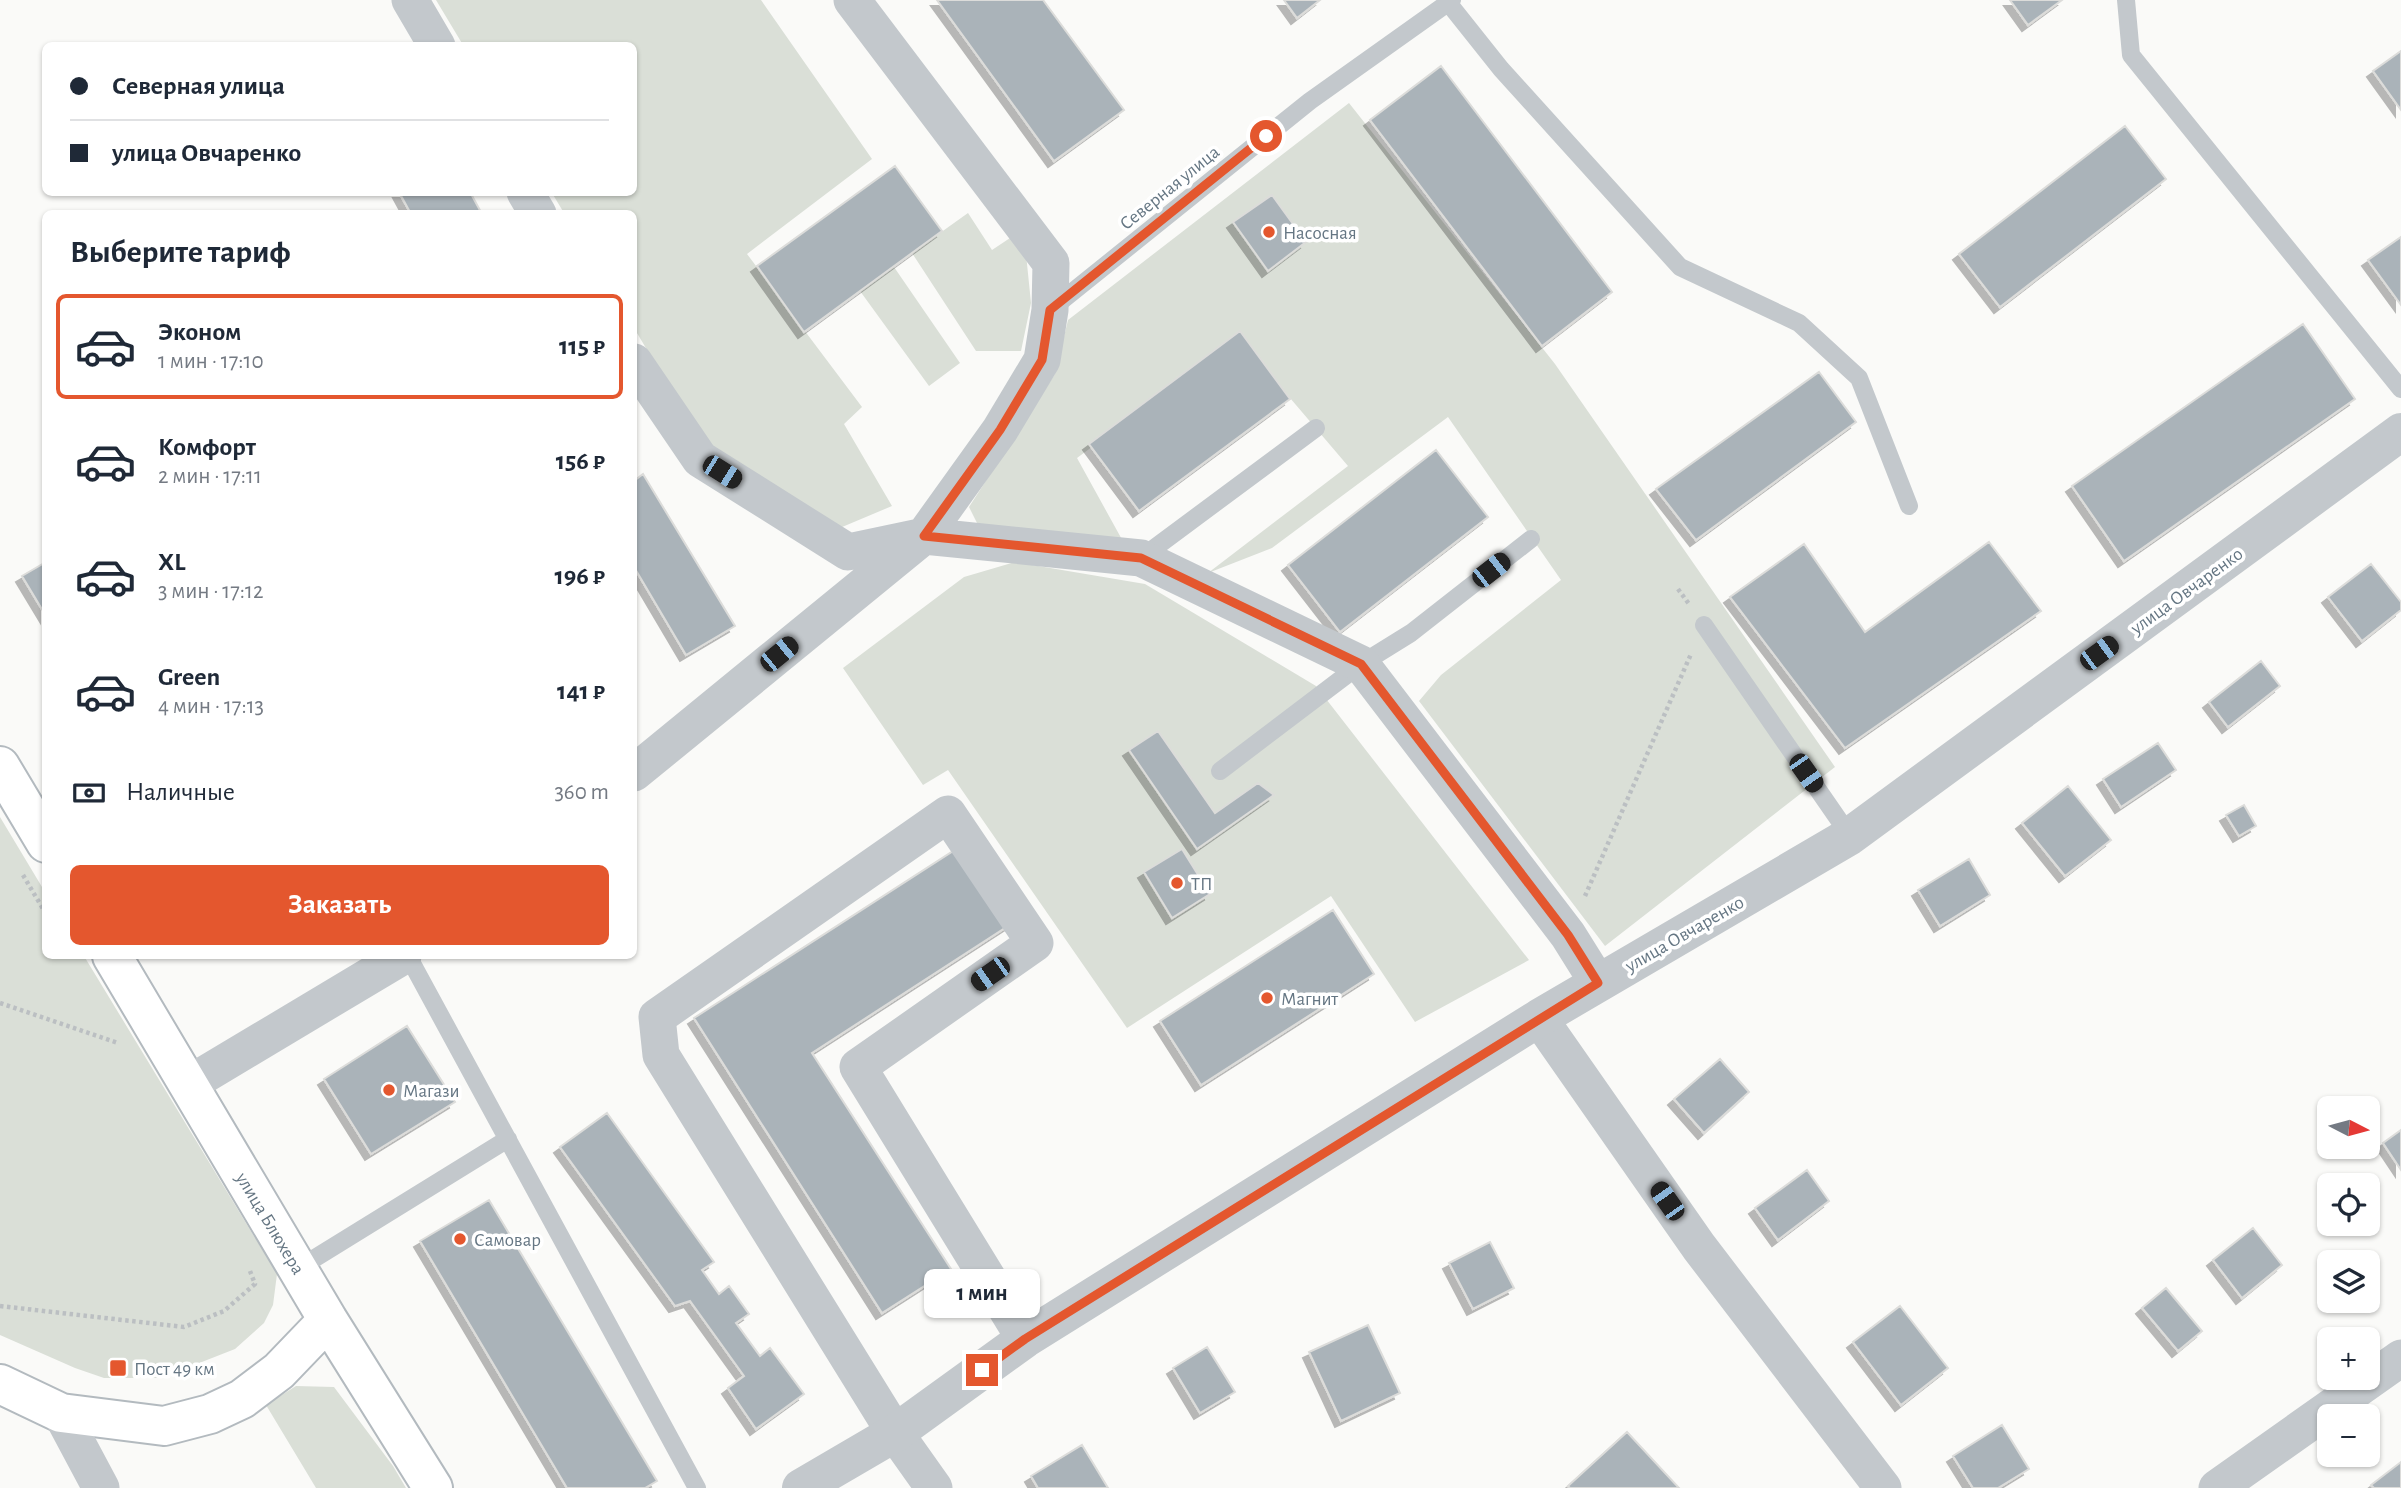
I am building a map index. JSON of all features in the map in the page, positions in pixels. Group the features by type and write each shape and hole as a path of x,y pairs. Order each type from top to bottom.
{"main road":[{"path":"0,766 42,836"},
{"name":"улица Блюхера","path":"114,959 328,1320 433,1488"},
{"path":"0,1384 61,1413 164,1426 210,1414 242,1399 279,1371 328,1320"}],"street":[{"path":"410,0 435,42"},
{"path":"637,771 924,536 1000,430 1042,360 1050,310 1051,263 852,0"},
{"path":"637,366 701,459 848,552 924,536 1141,558 1361,664 1568,935 1598,983"},
{"name":"улица Овчаренко","path":"801,1488 895,1433 1025,1339 1539,1018 1850,836 2401,432"},
{"path":"934,1488 895,1433 661,1055 657,1017 948,814 1035,943 858,1067 1025,1339"},
{"path":"189,1084 401,959"},
{"path":"1539,1018 1699,1247 1883,1488"},
{"path":"2217,1488 2401,1358"},
{"path":"61,1413 101,1488"}],"lane":[{"path":"2126,0 2131,55 2401,389"},
{"name":"Северная улица","path":"1050,310 1310,101 1449,1"},
{"path":"1449,1 1501,69 1680,267 1798,323 1859,378 1909,506"},
{"path":"1141,558 1316,428"},
{"path":"1220,771 1361,664 1411,633 1531,538"},
{"path":"1704,625 1850,836"},
{"path":"408,959 697,1488"},
{"path":"299,1268 508,1139"}],"path":[{"path":"1568,935 1704,625 1678,589"},
{"path":"0,1003 122,1044"},
{"path":"0,1306 184,1327 224,1311 255,1284 248,1262"}],"shaded area":[{"path":"436,0 761,0 872,159 747,254 862,407 844,424 892,506 835,530 703,444 637,333 637,210 562,210 554,196 637,196 637,42 461,42"},
{"path":"1349,103 1555,364 1835,767 1605,946 1419,701 1441,675 1561,580 1448,417 1272,548 1208,573 1348,466 1239,338 1077,458 1125,545 978,525 969,507 1055,374 1068,320"},
{"path":"968,213 992,250 1013,236 1026,254 1031,303 1021,351 976,351 912,253"},
{"path":"894,267 960,363 929,386 860,291"},
{"path":"1015,562 1145,584 1316,686 1529,960 1415,1022 1331,896 1127,1028 948,770 923,785 843,668 964,577"},
{"path":"0,817 42,887 42,959 86,959 277,1274 273,1305 264,1323 235,1349 161,1378 104,1378 0,1335"},
{"path":"296,1386 334,1387 393,1466 406,1488 316,1488 266,1405"}],"building":[{"path":"937,0 1043,0 1124,110 1054,161"},
{"path":"1284,0 1320,0 1297,18"},
{"path":"2010,0 2062,0 2028,25"},
{"path":"2401,51 2401,110 2373,71"},
{"path":"1441,66 1612,292 1542,346 1370,120"},
{"path":"2125,126 2166,179 2000,307 1959,254"},
{"path":"895,166 942,231 804,332 757,266"},
{"name":"Насосная","path":"1272,195 1306,242 1268,271 1233,222"},
{"path":"401,196 472,196 480,210 409,210"},
{"path":"2401,237 2401,305 2368,260"},
{"path":"2303,324 2355,399 2124,561 2072,486"},
{"path":"1240,331 1290,399 1139,511 1089,444"},
{"path":"1819,372 1856,422 1696,540 1656,489"},
{"path":"1436,450 1488,517 1340,632 1288,565"},
{"path":"643,474 735,626 686,655 637,572 637,479"},
{"path":"1989,542 2041,611 1845,748 1730,597 1804,544 1865,632"},
{"path":"42,564 42,609 22,576"},
{"path":"2371,564 2401,602 2401,610 2362,641 2328,597"},
{"path":"2261,661 2280,686 2228,727 2209,702"},
{"path":"1158,731 1215,813 1258,783 1274,795 1197,849 1129,750"},
{"path":"2158,743 2176,770 2121,807 2103,779"},
{"path":"2068,786 2111,840 2065,876 2022,823"},
{"path":"2244,805 2256,826 2239,836 2226,815"},
{"path":"961,846 1011,924 812,1053 951,1269 882,1313 694,1018"},
{"name":"ТП","path":"1182,849 1210,894 1172,918 1144,872"},
{"path":"1969,859 1990,895 1940,926 1918,890"},
{"name":"Магнит","path":"1333,910 1374,974 1201,1085 1160,1021"},
{"name":"Магази","path":"407,1026 455,1102 371,1154 324,1079"},
{"path":"1720,1059 1749,1092 1704,1133 1674,1099"},
{"path":"607,1113 714,1262 702,1270 719,1294 729,1286 749,1314 736,1323 760,1356 770,1348 804,1394 756,1429 728,1388 744,1376 690,1301 675,1306 560,1147"},
{"path":"2401,1130 2401,1170 2383,1143"},
{"path":"1807,1170 1829,1201 1778,1240 1755,1208"},
{"path":"489,1200 657,1481 645,1488 567,1488 420,1241"},
{"path":"2253,1228 2282,1265 2242,1298 2213,1260"},
{"path":"1490,1242 1514,1288 1473,1309 1449,1263"},
{"path":"2166,1288 2202,1331 2178,1351 2142,1308"},
{"path":"1900,1306 1948,1368 1901,1405 1853,1342"},
{"path":"1368,1325 1400,1393 1341,1421 1309,1352"},
{"path":"1207,1347 1235,1392 1200,1413 1173,1368"},
{"path":"2002,1425 2029,1469 1998,1488 1973,1488 1953,1456"},
{"path":"1627,1432 1679,1488 1568,1486"},
{"path":"1082,1445 1108,1488 1038,1488 1031,1476"},
{"path":"2401,1462 2401,1488 2374,1488 2371,1485"}],"place":[{"name":"Насосная","path":"1269,232"},
{"name":"ТП","path":"1177,883"},
{"name":"Магнит","path":"1267,998"},
{"name":"Магази","path":"389,1090"},
{"name":"Самовар","path":"460,1239"},
{"name":"Пост 49 км","path":"118,1368"}],"route":[{"path":"982,1370 1025,1339 1598,983 1568,935 1361,664 1141,558 924,536 1000,430 1042,360 1050,310 1266,136"}]}
